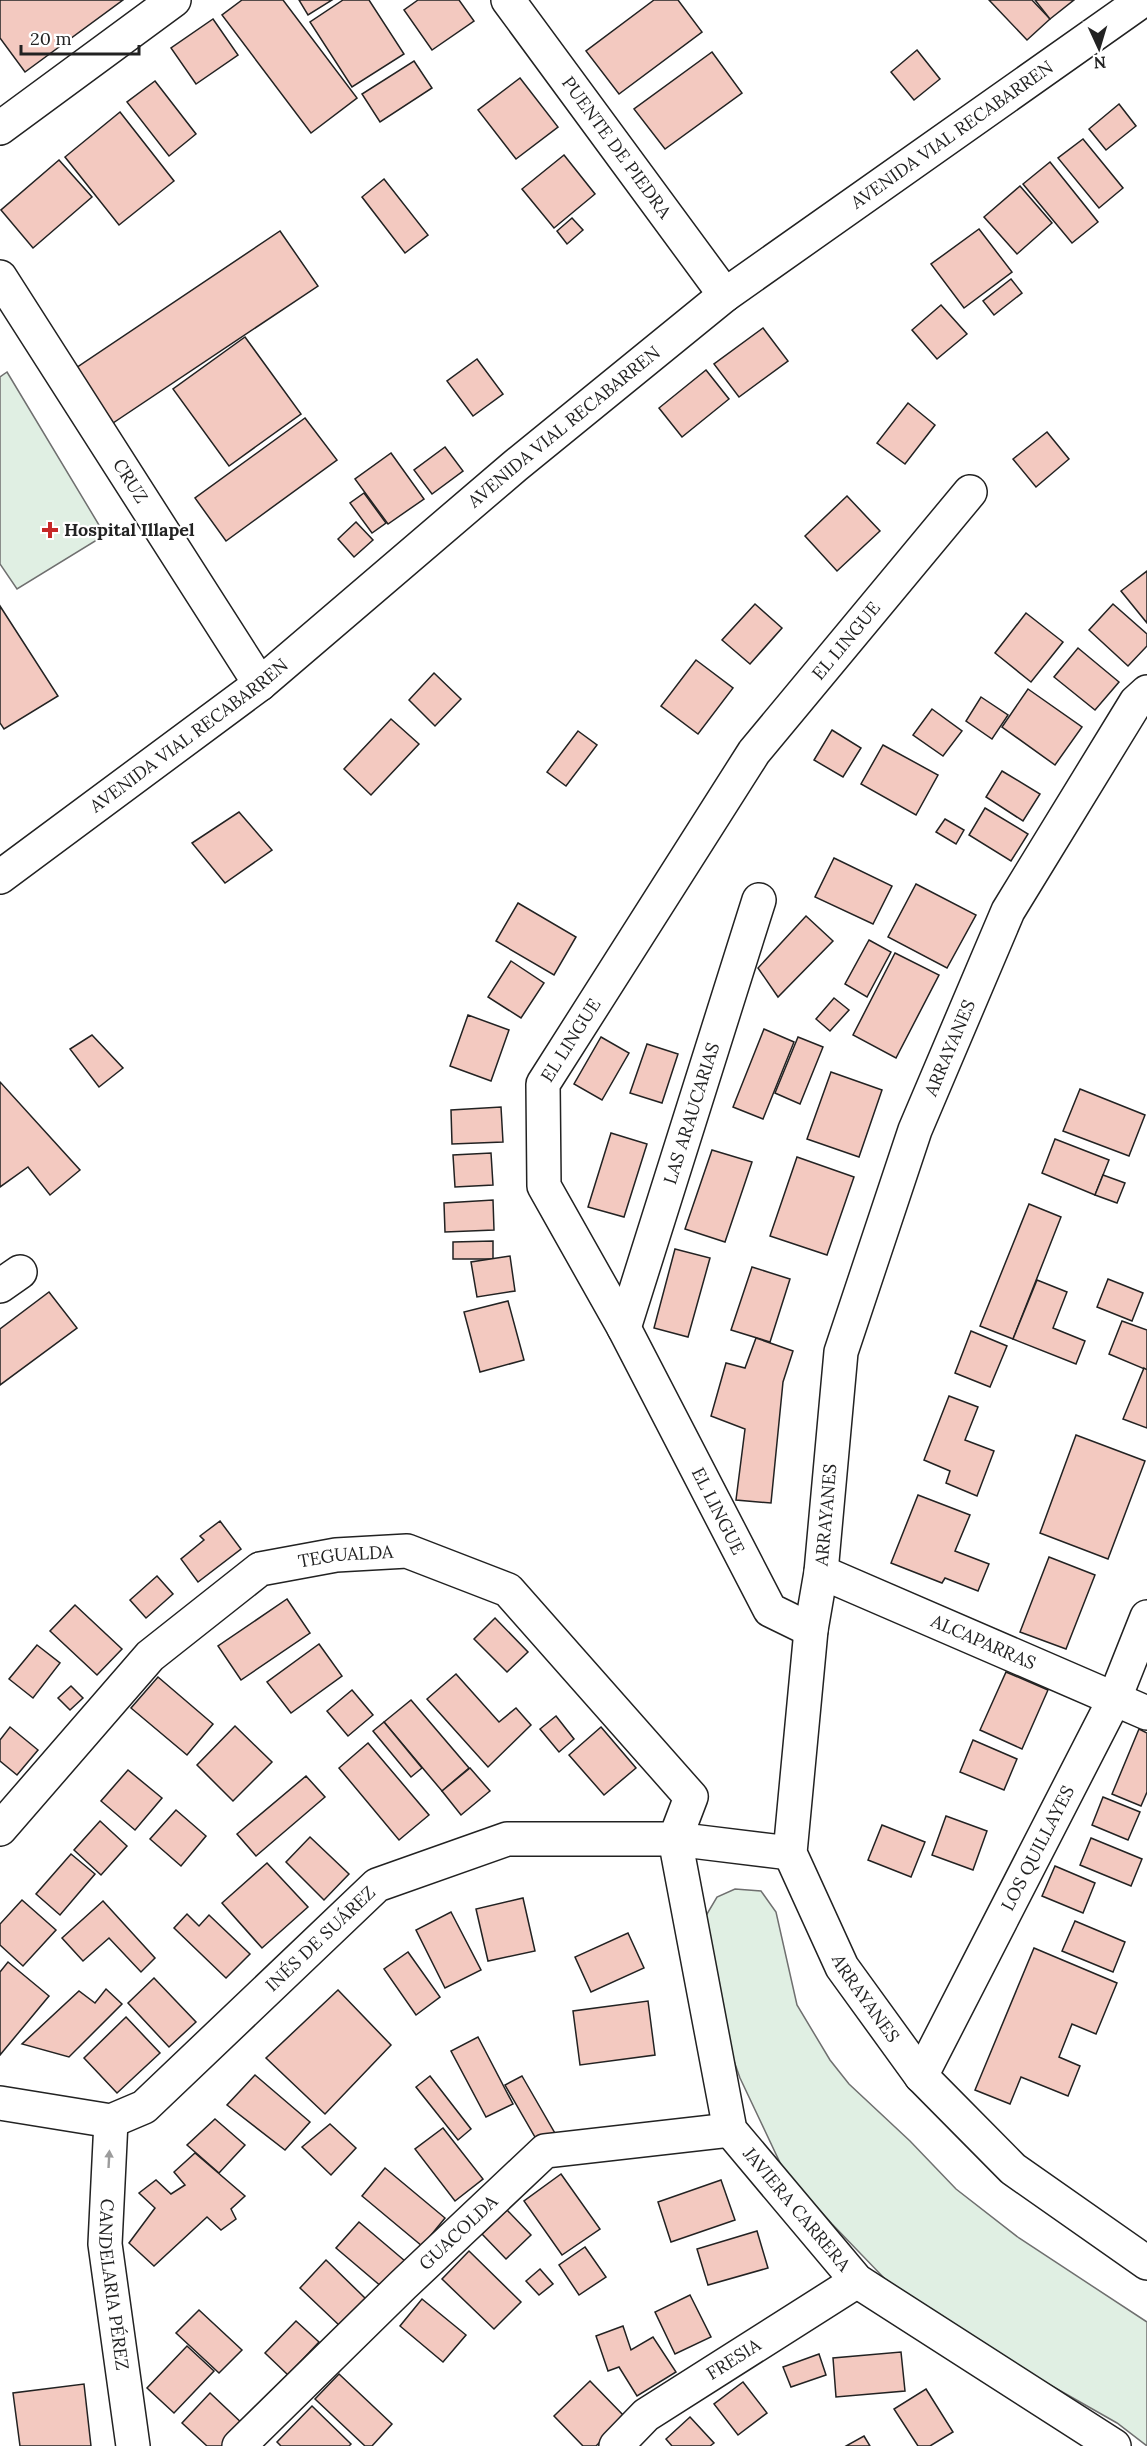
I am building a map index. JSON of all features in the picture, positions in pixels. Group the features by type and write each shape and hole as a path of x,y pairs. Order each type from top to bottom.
{"street":[{"path":"0,128 174,0"},
{"name":"PUENTE DE PIEDRA","path":"508,0 725,295"},
{"name":"AVENIDA VIAL RECABARREN","path":"0,877 260,684 515,466 725,295 1143,0"},
{"name":"CRUZ","path":"0,277 260,684"},
{"name":"EL LINGUE","path":"811,1630 770,1610 624,1328 544,1186 543,1084 754,752 970,492"},
{"name":"ARRAYANES","path":"1143,700 1008,911 915,1130 841,1352 821,1572 811,1630 790,1853 842,1967 921,2076 1012,2169 1147,2263"},
{"name":"LAS ARAUCARIAS","path":"624,1328 759,900"},
{"name":"TEGUALDA","path":"0,1829 150,1656 260,1569 336,1555 408,1551 508,1590 691,1797 675,1839"},
{"name":"ALCAPARRAS","path":"821,1572 1147,1713"},
{"name":"LOS QUILLAYES","path":"921,2076 1114,1700 1147,1617"},
{"name":"INÉS DE SUÁREZ","path":"111,2121 144,2107 377,1885 507,1839 675,1839 790,1853"},
{"name":"JAVIERA CARRERA","path":"675,1839 730,2130 857,2281 1114,2446"},
{"path":"0,2103 111,2121"},
{"name":"CANDELARIA PÉREZ","path":"111,2121 105,2244 133,2446"},
{"name":"GUACOLDA","path":"240,2446 403,2285 545,2151 730,2130"},
{"name":"FRESIA","path":"616,2446 645,2415 857,2281"}],"green space":[{"name":"Hospital Illapel","path":"7,372 105,535 17,589 0,564 0,377"},
{"path":"735,1889 761,1891 776,1912 797,2005 830,2060 849,2084 910,2141 956,2189 1019,2238 1147,2322 1147,2446 1117,2423 1001,2357 885,2279 783,2169 740,2078 713,2002 704,1919 717,1897"}],"building":[{"path":"0,0 123,0 25,72 0,38"},
{"path":"242,0 283,0 357,98 311,133 222,15"},
{"path":"299,0 332,0 308,15"},
{"path":"343,0 369,0 404,54 352,87 310,22"},
{"path":"418,0 459,0 474,21 432,50 404,10"},
{"path":"654,0 678,0 702,32 619,94 586,51"},
{"path":"989,0 1032,0 1050,19 1027,40"},
{"path":"1035,0 1074,0 1050,19"},
{"path":"213,19 238,55 196,84 171,48"},
{"path":"917,50 940,79 914,100 891,72"},
{"path":"712,52 742,93 665,149 634,109"},
{"path":"414,61 432,88 380,122 362,94"},
{"path":"520,78 558,127 516,159 478,110"},
{"path":"155,81 196,134 169,156 127,102"},
{"path":"1119,104 1136,126 1106,150 1089,129"},
{"path":"120,112 174,181 119,225 65,157"},
{"path":"1083,139 1123,188 1099,208 1058,158"},
{"path":"564,155 595,194 554,228 522,189"},
{"path":"59,160 92,197 33,248 1,210"},
{"path":"1050,162 1098,222 1072,243 1023,184"},
{"path":"384,179 428,235 405,253 362,197"},
{"path":"1020,186 1052,223 1017,254 984,217"},
{"path":"572,218 583,230 567,244 557,231"},
{"path":"979,229 1012,272 964,308 931,264"},
{"path":"280,231 318,286 110,425 73,370"},
{"path":"1011,279 1022,293 994,315 983,301"},
{"path":"941,305 967,334 937,359 912,330"},
{"path":"763,328 788,361 739,397 714,364"},
{"path":"245,337 301,414 229,466 173,389"},
{"path":"477,359 503,394 473,416 447,381"},
{"path":"706,370 729,399 682,437 659,408"},
{"path":"908,403 935,425 905,464 877,443"},
{"path":"305,418 337,460 226,541 195,498"},
{"path":"1047,432 1069,459 1036,487 1013,459"},
{"path":"445,447 463,471 432,494 414,470"},
{"path":"391,453 424,499 388,524 355,479"},
{"path":"364,493 386,523 372,533 350,503"},
{"path":"847,496 880,531 837,571 805,536"},
{"path":"356,522 373,540 354,557 338,539"},
{"path":"1147,571 1147,623 1121,591"},
{"path":"755,604 782,628 750,664 722,640"},
{"path":"1113,604 1147,634 1147,646 1128,666 1089,630"},
{"path":"0,606 58,696 4,729 0,723"},
{"path":"1026,613 1063,642 1031,682 995,653"},
{"path":"1078,648 1119,682 1095,710 1054,677"},
{"path":"696,660 733,688 698,734 661,706"},
{"path":"434,673 461,699 435,726 409,700"},
{"path":"1028,689 1082,727 1055,765 1002,727"},
{"path":"981,697 1008,715 992,739 966,721"},
{"path":"932,709 962,731 943,756 913,735"},
{"path":"391,719 419,744 371,795 344,769"},
{"path":"832,730 861,748 843,777 814,760"},
{"path":"578,731 597,745 566,786 547,772"},
{"path":"883,745 938,775 916,815 861,784"},
{"path":"1002,771 1040,794 1023,821 986,797"},
{"path":"985,808 1028,834 1011,861 969,835"},
{"path":"239,812 272,850 225,883 192,843"},
{"path":"945,819 964,830 956,844 936,832"},
{"path":"834,858 892,886 873,924 815,897"},
{"path":"916,884 976,915 947,968 888,937"},
{"path":"518,903 576,937 554,975 496,941"},
{"path":"806,916 833,941 778,997 758,968"},
{"path":"869,940 891,952 867,997 845,984"},
{"path":"895,953 939,975 896,1058 853,1035"},
{"path":"511,961 544,983 521,1018 488,997"},
{"path":"834,998 849,1010 830,1031 816,1019"},
{"path":"468,1015 509,1030 491,1081 450,1066"},
{"path":"764,1029 794,1042 763,1119 733,1107"},
{"path":"92,1035 123,1068 99,1087 70,1049"},
{"path":"601,1037 629,1053 602,1100 574,1084"},
{"path":"798,1037 823,1047 800,1104 775,1093"},
{"path":"647,1044 678,1054 662,1103 630,1093"},
{"path":"831,1072 882,1090 859,1157 807,1139"},
{"path":"0,1082 80,1170 50,1195 28,1167 0,1187"},
{"path":"1080,1089 1145,1115 1129,1156 1063,1131"},
{"path":"501,1107 503,1142 452,1144 451,1110"},
{"path":"611,1133 647,1144 624,1217 588,1207"},
{"path":"1055,1139 1109,1160 1095,1195 1042,1173"},
{"path":"712,1150 752,1162 725,1242 685,1229"},
{"path":"491,1153 493,1185 455,1187 453,1155"},
{"path":"797,1157 854,1177 827,1255 770,1236"},
{"path":"1103,1175 1125,1183 1117,1203 1095,1195"},
{"path":"493,1200 494,1230 445,1232 444,1203"},
{"path":"1029,1204 1061,1217 1013,1339 980,1326"},
{"path":"493,1241 493,1259 453,1259 453,1242"},
{"path":"675,1249 710,1258 688,1337 654,1328"},
{"path":"510,1256 515,1291 477,1297 471,1262"},
{"path":"752,1267 790,1279 770,1342 731,1330"},
{"path":"1108,1279 1143,1293 1132,1321 1097,1307"},
{"path":"1037,1280 1067,1292 1053,1328 1085,1341 1076,1364 1013,1339"},
{"path":"49,1292 77,1328 0,1385 0,1329"},
{"path":"508,1301 524,1360 480,1372 464,1312"},
{"path":"1122,1321 1147,1330 1147,1370 1109,1354"},
{"path":"971,1331 1007,1346 990,1387 955,1373"},
{"path":"756,1338 793,1351 783,1382 771,1503 736,1500 745,1429 711,1416 726,1363 745,1368"},
{"path":"1144,1368 1147,1370 1147,1428 1123,1419"},
{"path":"949,1396 978,1407 965,1440 994,1451 977,1496 946,1483 950,1471 924,1460"},
{"path":"1076,1435 1145,1461 1108,1559 1040,1533"},
{"path":"918,1495 970,1515 955,1551 989,1564 978,1591 945,1578 942,1583 891,1563"},
{"path":"220,1521 241,1549 198,1582 181,1559 204,1540 200,1536"},
{"path":"1049,1557 1095,1575 1066,1649 1020,1632"},
{"path":"157,1576 173,1594 146,1618 130,1600"},
{"path":"287,1599 310,1633 241,1680 218,1646"},
{"path":"75,1605 122,1649 97,1675 50,1631"},
{"path":"495,1618 528,1652 507,1672 474,1639"},
{"path":"319,1644 342,1676 291,1713 267,1682"},
{"path":"37,1645 60,1663 33,1698 9,1679"},
{"path":"1006,1672 1048,1690 1022,1749 980,1730"},
{"path":"456,1674 499,1722 516,1708 531,1725 488,1767 427,1699"},
{"path":"158,1677 213,1724 187,1755 131,1708"},
{"path":"71,1686 83,1698 70,1710 58,1698"},
{"path":"352,1690 373,1715 348,1736 327,1711"},
{"path":"411,1700 469,1768 442,1791 384,1722"},
{"path":"556,1716 574,1739 559,1752 540,1729"},
{"path":"384,1722 422,1768 411,1777 373,1731"},
{"path":"235,1726 272,1762 233,1801 197,1765"},
{"path":"10,1727 38,1750 17,1775 0,1761 0,1740"},
{"path":"601,1727 636,1768 604,1795 569,1755"},
{"path":"1139,1729 1147,1733 1147,1792 1141,1806 1112,1794"},
{"path":"973,1740 1017,1759 1004,1790 960,1772"},
{"path":"368,1743 429,1815 399,1840 339,1768"},
{"path":"470,1768 490,1791 461,1815 442,1791"},
{"path":"128,1770 162,1798 135,1830 101,1801"},
{"path":"306,1776 325,1797 256,1856 237,1834"},
{"path":"1103,1797 1140,1812 1128,1840 1092,1825"},
{"path":"176,1810 206,1836 181,1866 150,1839"},
{"path":"946,1816 987,1831 973,1870 932,1855"},
{"path":"100,1821 127,1846 101,1875 74,1850"},
{"path":"882,1825 925,1842 911,1877 868,1860"},
{"path":"310,1837 349,1874 324,1900 286,1862"},
{"path":"1091,1838 1142,1859 1131,1886 1080,1865"},
{"path":"71,1854 95,1874 60,1915 36,1894"},
{"path":"267,1863 308,1907 262,1948 222,1903"},
{"path":"1055,1866 1095,1883 1083,1913 1042,1896"},
{"path":"523,1898 535,1951 488,1961 476,1909"},
{"path":"22,1900 56,1930 23,1966 0,1945 0,1924"},
{"path":"103,1901 155,1958 141,1972 109,1938 83,1961 62,1938"},
{"path":"451,1912 481,1970 445,1988 416,1930"},
{"path":"187,1914 199,1926 209,1915 250,1954 226,1978 174,1928"},
{"path":"1075,1921 1125,1942 1113,1972 1062,1951"},
{"path":"628,1933 644,1968 591,1992 575,1957"},
{"path":"1034,1948 1117,1983 1096,2034 1072,2024 1059,2057 1080,2066 1068,2096 1021,2077 1010,2104 975,2090"},
{"path":"408,1952 440,1997 416,2015 384,1969"},
{"path":"8,1962 49,1996 0,2055 0,1972"},
{"path":"154,1978 196,2022 169,2047 128,2003"},
{"path":"106,1989 122,2004 69,2057 22,2044 79,1991 95,2003"},
{"path":"338,1990 391,2045 325,2114 266,2058"},
{"path":"648,2001 655,2055 580,2065 573,2011"},
{"path":"126,2017 160,2053 117,2093 84,2058"},
{"path":"478,2037 513,2104 486,2117 451,2051"},
{"path":"255,2075 310,2122 285,2150 227,2105"},
{"path":"430,2076 471,2129 458,2140 416,2087"},
{"path":"522,2076 556,2135 539,2144 505,2085"},
{"path":"215,2119 245,2145 219,2173 187,2145"},
{"path":"330,2124 356,2148 331,2175 302,2147"},
{"path":"443,2128 483,2179 455,2201 415,2149"},
{"path":"195,2153 245,2196 231,2209 236,2219 221,2230 207,2217 154,2266 129,2243 155,2208 139,2193 156,2180 171,2194 185,2185 174,2172"},
{"path":"385,2168 445,2218 422,2246 362,2196"},
{"path":"561,2174 600,2229 562,2255 524,2201"},
{"path":"721,2180 735,2220 671,2242 658,2202"},
{"path":"507,2210 531,2235 506,2259 482,2234"},
{"path":"359,2222 405,2261 382,2287 336,2248"},
{"path":"757,2231 768,2268 708,2285 697,2249"},
{"path":"585,2247 606,2277 579,2295 559,2265"},
{"path":"469,2251 521,2302 494,2329 442,2279"},
{"path":"326,2260 366,2299 340,2326 300,2288"},
{"path":"540,2269 553,2284 539,2295 526,2281"},
{"path":"690,2295 711,2337 675,2354 655,2312"},
{"path":"422,2299 466,2335 443,2362 400,2326"},
{"path":"199,2310 242,2350 219,2373 176,2333"},
{"path":"296,2321 319,2342 288,2375 265,2353"},
{"path":"623,2326 631,2350 653,2337 676,2372 637,2396 619,2367 608,2371 596,2336"},
{"path":"187,2346 214,2371 174,2413 147,2388"},
{"path":"901,2352 905,2391 836,2397 833,2358"},
{"path":"819,2354 826,2375 791,2387 783,2367"},
{"path":"339,2374 392,2424 372,2446 365,2446 315,2399"},
{"path":"590,2381 625,2417 596,2446 583,2446 554,2416"},
{"path":"743,2382 767,2413 738,2435 714,2404"},
{"path":"84,2384 91,2446 20,2446 13,2393"},
{"path":"926,2389 953,2432 930,2446 918,2446 894,2409"},
{"path":"210,2393 245,2426 225,2446 207,2446 182,2423"},
{"path":"312,2406 351,2444 349,2446 281,2446 277,2442"},
{"path":"690,2417 714,2443 710,2446 672,2446 666,2439"},
{"path":"864,2436 870,2446 846,2446"}],"place":[{"name":"Hospital Illapel","path":"50,530"}]}
